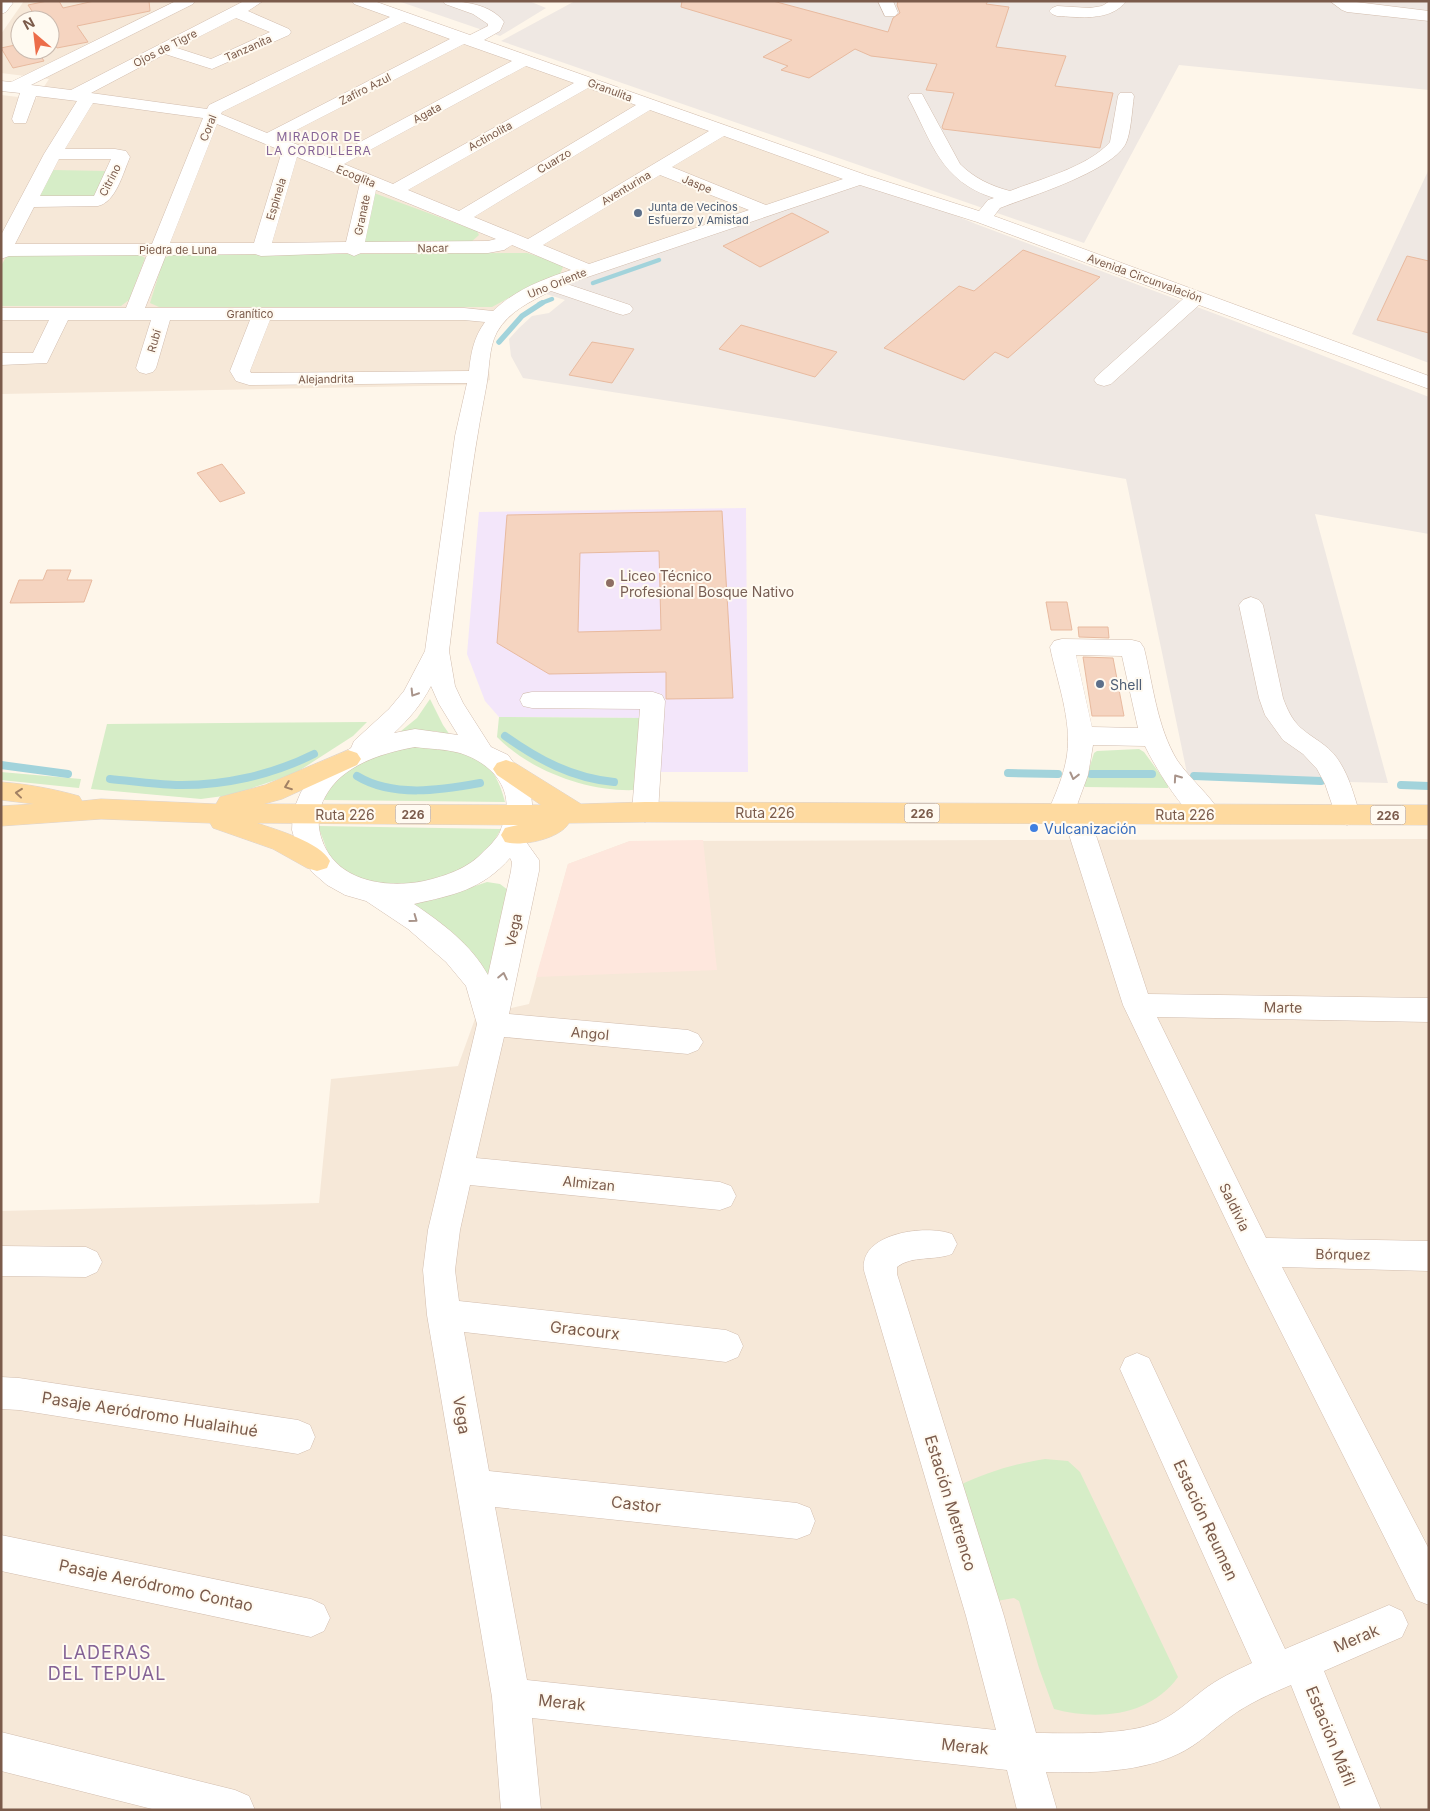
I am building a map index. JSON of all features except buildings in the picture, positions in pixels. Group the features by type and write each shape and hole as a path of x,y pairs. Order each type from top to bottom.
{"main road":[{"path":"194,813 273,792 348,759"},
{"path":"506,768 538,791 578,815"},
{"name":"Ruta 226","path":"1,791 101,809"},
{"name":"Ruta 226","path":"1,816 101,809 194,813 306,814 515,831 536,831 578,815 645,812 1429,816"},
{"path":"194,813 282,842 317,861"}],"street":[{"path":"6,87 188,1"},
{"name":"Ojos de Tigre","path":"82,96 164,49 256,1"},
{"name":"Granulita","path":"360,1 860,179"},
{"name":"Zafiro Azul","path":"267,139 467,39 495,28 496,22 478,11 450,1"},
{"path":"1057,11 1096,12 1110,9 1119,1"},
{"path":"1337,1 1347,7 1429,16"},
{"name":"Tanzanita","path":"164,49 212,64 283,32 236,12"},
{"name":"Coral","path":"133,314 217,107 404,17"},
{"name":"Agata","path":"330,165 525,60"},
{"name":"Actinolita","path":"394,191 587,82"},
{"name":"Ecoglita","path":"6,87 192,111 212,117 588,270"},
{"path":"20,120 29,90"},
{"path":"2,251 82,96"},
{"path":"983,218 994,204 1085,168 1112,150 1118,143 1126,96"},
{"path":"916,97 959,174 981,188 1010,197"},
{"name":"Cuarzo","path":"460,218 649,104"},
{"name":"Aventurina","path":"530,246 722,130"},
{"name":"Espinela","path":"261,250 291,149"},
{"name":"Citrino","path":"27,202 98,201 102,198 121,157 114,154 52,154"},
{"name":"Jaspe","path":"659,168 764,210"},
{"name":"Uno Oriente","path":"480,750 451,704 443,686 437,651 464,452 478,377 482,343 486,333 498,317 521,297 548,284 860,179"},
{"name":"Avenida Circunvalación","path":"860,179 983,218 1429,383"},
{"name":"Granate","path":"354,250 369,181"},
{"name":"Nacar","path":"354,250 492,247 510,239"},
{"name":"Piedra de Luna","path":"2,251 354,250"},
{"path":"548,284 623,310"},
{"path":"1104,380 1196,297"},
{"name":"Granítico","path":"1,314 478,314 498,317"},
{"path":"1,359 40,359 61,314"},
{"name":"Rubí","path":"146,368 162,314"},
{"name":"Alejandrita","path":"262,314 240,371 243,376 250,380 478,377"},
{"path":"1251,605 1271,698 1277,715 1292,734 1312,748 1327,763 1338,784 1347,815"},
{"path":"1068,814 1072,782 1079,755 1080,736 1062,647 1132,648 1153,736 1168,766 1187,792 1208,814"},
{"name":"Uno Oriente","path":"348,759 380,733 403,709 414,695 437,651"},
{"path":"532,700 653,701 645,812"},
{"path":"1080,736 1153,736"},
{"path":"415,738 438,738 460,742 480,750 506,768 515,782 520,798 515,831 493,862 468,879 438,890 405,895 373,892 351,886 331,875 317,861 306,838 306,814 313,793 328,774 348,759 376,746 415,738"},
{"name":"Saldivia","path":"1068,814 1137,1005 1257,1252 1429,1586"},
{"name":"Vega","path":"515,831 526,860 525,870 492,1024 444,1230 439,1270 444,1315 511,1697 521,1810"},
{"path":"373,892 427,928 463,961 478,982 492,1024"},
{"name":"Marte","path":"1137,1005 1429,1010"},
{"name":"Angol","path":"492,1024 688,1042"},
{"name":"Almizan","path":"458,1170 720,1196"},
{"name":"Estación Metrenco","path":"941,1244 898,1247 887,1253 880,1262 881,1274 985,1616 1037,1810"},
{"name":"Bórquez","path":"1257,1252 1429,1256"},
{"path":"1,1261 86,1262"},
{"name":"Gracourx","path":"444,1315 726,1346"},
{"name":"Estación Reumen","path":"1137,1369 1288,1666"},
{"name":"Pasaje Aeródromo Hualaihué","path":"1,1393 19,1394 298,1437"},
{"name":"Castor","path":"474,1487 797,1521"},
{"name":"Pasaje Aeródromo Contao","path":"1,1553 311,1618"},
{"name":"Merak","path":"511,1697 1020,1752 1075,1753 1128,1749 1165,1740 1193,1723 1217,1703 1246,1685 1389,1624"},
{"name":"Estación Máfil","path":"1288,1666 1361,1810"},
{"path":"1,1750 235,1810"}],"shaded area":[{"path":"24,1 358,1 868,179 543,293 518,309 500,327 494,337 488,358 490,380 472,385 1,394 1,95 36,99 49,79 1,73 1,34 10,21 10,60 60,60 60,10 18,10"},
{"path":"398,1 529,1 546,8 500,36"},
{"path":"575,1 1429,1 1429,90 1179,65 1084,243 501,41"},
{"path":"1429,169 1429,363 1352,334"},
{"path":"868,179 976,224 1237,322 1429,397 1429,534 1315,514 1388,783 1188,778 1126,479 784,419 523,378 511,356 509,339 519,328 532,316 549,313 565,300 543,293"},
{"name":"Liceo Técnico Profesional Bosque Nativo","path":"746,508 748,772 659,772 646,718 499,717 485,701 467,654 479,512"},
{"path":"1429,839 1429,1810 1,1810 1,1211 319,1203 331,1079 458,1066 476,1016 529,1004 568,864 630,841"},
{"path":"703,840 717,970 536,977 568,864 630,841"}],"green space":[{"path":"53,170 107,171 95,197 43,199 39,195"},
{"path":"374,193 477,231 479,235 470,243 364,244"},
{"path":"527,253 559,263 563,267 560,274 527,288 492,307 159,307 150,303 164,258 171,255"},
{"path":"10,255 140,255 145,258 129,300 121,306 1,306 1,266 6,257"},
{"path":"430,699 450,735 435,731 401,731 417,718"},
{"path":"499,717 646,718 635,790 617,790 579,783 561,777 526,760 497,737"},
{"path":"367,722 353,736 294,774 231,795 201,799 91,789 107,724"},
{"path":"439,745 474,757 489,768 501,788 505,802 324,800 328,788 341,774 391,748"},
{"path":"1139,749 1144,752 1168,785 1168,788 1085,787 1094,753 1097,751"},
{"path":"1,772 81,779 79,788 1,780"},
{"path":"318,826 501,829 490,848 461,872 412,886 364,881 344,871 330,858"},
{"path":"487,882 500,884 508,890 489,987 407,902 433,900"},
{"path":"1045,1459 1068,1461 1080,1472 1178,1677 1153,1700 1138,1707 1122,1712 1088,1715 1054,1709 1039,1668 1019,1601 1014,1598 991,1602 958,1486 1001,1469"}],"waterway":[{"path":"593,283 659,260"},
{"path":"539,304 552,299"},
{"path":"499,342 522,316 542,303"},
{"path":"505,736 530,753 570,772 614,782"},
{"path":"110,779 176,785 211,784 247,778 281,768 314,754"},
{"path":"1,765 68,774"},
{"path":"1008,773 1058,774"},
{"path":"1091,774 1152,774"},
{"path":"357,776 371,783 401,790 433,790 480,783"},
{"path":"1194,776 1321,781"},
{"path":"1401,785 1429,786"}],"place":[{"name":"Junta de Vecinos Esfuerzo y Amistad","path":"638,213"},
{"name":"Liceo Técnico Profesional Bosque Nativo","path":"610,583"},
{"name":"Shell","path":"1100,684"},
{"name":"Vulcanización","path":"1034,828"}],"district":[{"name":"MIRADOR DE LA CORDILLERA","path":"319,143"},
{"name":"LADERAS DEL TEPUAL","path":"107,1662"}]}
